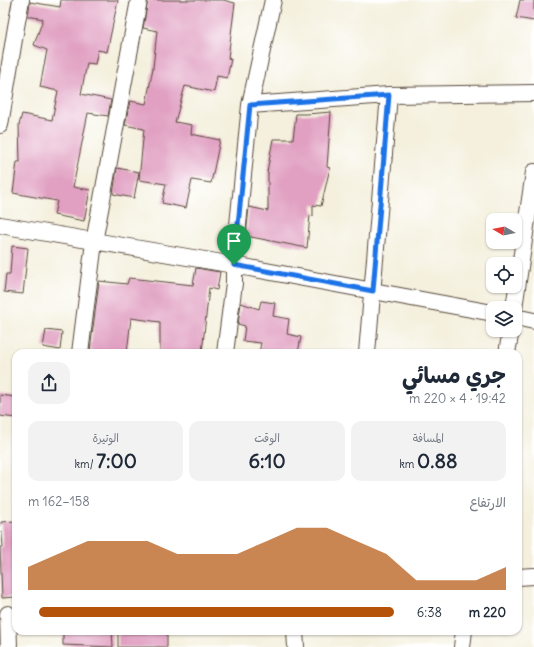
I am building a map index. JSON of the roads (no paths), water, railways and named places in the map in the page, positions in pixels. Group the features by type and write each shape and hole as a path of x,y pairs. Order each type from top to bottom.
{"street":[{"path":"0,125 21,0"},
{"path":"81,349 94,242 139,0"},
{"path":"226,349 234,283 234,265 250,105 273,0"},
{"path":"250,105 389,95 534,93"},
{"path":"367,349 389,95"},
{"path":"515,301 532,198 534,172"},
{"path":"0,225 234,265 486,312"},
{"path":"522,318 534,321"},
{"path":"508,349 510,337"},
{"path":"522,577 534,576"},
{"path":"8,614 9,647"},
{"path":"295,635 296,647"},
{"path":"462,647 464,635"}]}
